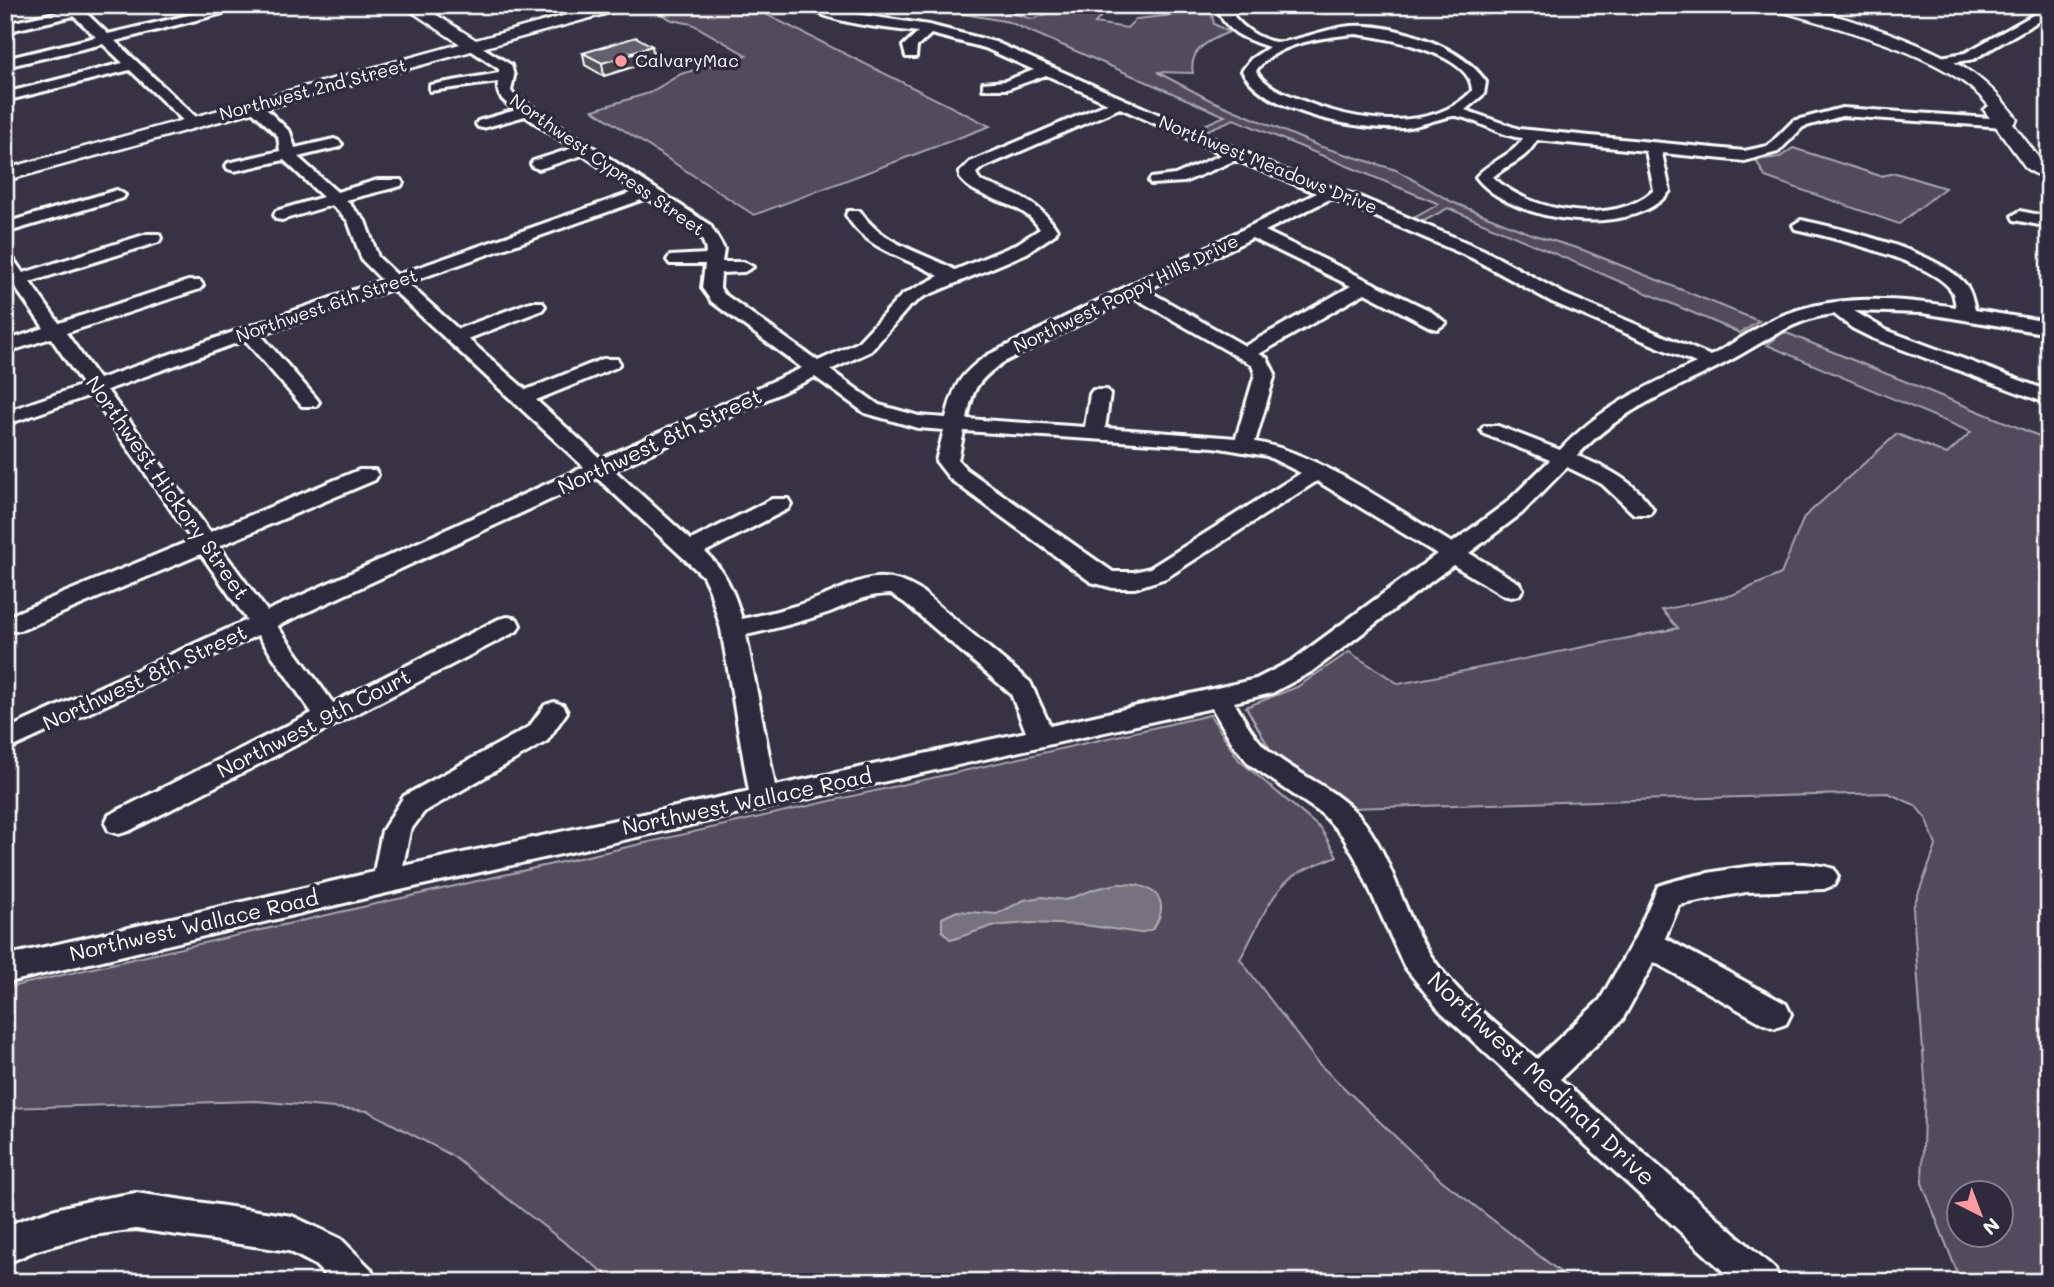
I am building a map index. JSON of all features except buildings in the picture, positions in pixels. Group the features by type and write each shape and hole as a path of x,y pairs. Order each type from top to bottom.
{"main road":[{"path":"410,5 474,46"},
{"name":"Northwest 2nd Street","path":"5,175 621,5"},
{"path":"1775,5 1884,40 1938,61 1977,90 2005,123 2034,165 2049,175"},
{"path":"2022,150 2049,168"}],"street":[{"path":"5,28 73,9 106,5"},
{"path":"5,63 248,5"},
{"name":"Northwest Meadows Drive","path":"811,5 836,15 929,29 979,41 1296,181 1331,192 1478,254 1558,298 1712,363"},
{"path":"1222,5 1224,17 1236,29 1282,47"},
{"path":"73,9 194,123"},
{"path":"1938,61 1969,56 2049,10"},
{"path":"911,54 910,46 929,29"},
{"path":"1355,30 1400,37 1432,47 1467,68 1481,85 1472,100 1422,120 1356,122 1312,111 1262,88 1249,71 1252,63 1282,47 1329,33 1355,30"},
{"name":"Northwest Cypress Street","path":"474,46 507,71 505,94 704,229 712,240 711,288 718,298 872,409 896,418 953,425 1244,445 1292,458 1453,553"},
{"path":"5,97 133,65"},
{"path":"988,86 1006,85 1046,70"},
{"path":"435,88 507,76"},
{"name":"Northwest 8th Street","path":"5,741 864,347 879,335 900,304 916,293 1023,247 1049,230 1046,224 1021,205 974,184 968,178 968,172 976,164 1119,103"},
{"path":"255,106 285,135 288,154 359,224 360,244 366,253 712,572 722,591 733,629 764,798"},
{"path":"1452,110 1507,130 1532,135 1728,155 1761,153 1782,142 1798,124 1842,112 2005,123"},
{"path":"483,124 527,111"},
{"path":"1532,135 1521,154 1498,165 1484,177 1488,184 1509,197 1542,208 1575,214 1624,213 1651,204 1662,191 1662,180 1653,165 1654,148"},
{"path":"234,166 334,144"},
{"path":"539,164 584,149"},
{"path":"1157,181 1178,179 1236,154"},
{"path":"282,215 378,185 395,183"},
{"name":"Northwest 6th Street","path":"5,419 648,192"},
{"name":"Northwest Poppy Hills Drive","path":"1317,472 1158,573 1135,580 1113,580 1087,569 958,474 947,461 962,389 975,373 995,359 1331,192"},
{"path":"5,228 117,195"},
{"path":"854,215 861,229 881,244 920,259 952,276"},
{"path":"2020,216 2049,222"},
{"path":"1801,225 1831,230 1933,269 1960,289 1966,312"},
{"path":"1252,231 1437,323"},
{"path":"12,282 153,238"},
{"name":"Northwest Hickory Street","path":"5,260 12,282 55,330 328,716"},
{"name":"Northwest Cypress Street","path":"676,260 744,267"},
{"path":"5,347 194,285"},
{"path":"1246,353 1365,286"},
{"path":"1133,290 1260,362 1265,374 1244,445"},
{"name":"Northwest Wallace Road","path":"5,970 387,881 1219,699 1263,685 1302,666 1541,485 1593,429 1617,410 1664,383 1712,363 1771,327 1796,317 1838,308 1888,305 1966,312 2049,328"},
{"path":"455,337 536,306"},
{"path":"1838,308 1859,324 1879,334 2049,398"},
{"path":"249,333 309,402"},
{"path":"522,399 610,363"},
{"path":"1094,434 1100,394"},
{"path":"1491,430 1616,481 1642,509"},
{"path":"15,623 367,475"},
{"path":"691,550 780,504"},
{"path":"1453,553 1511,589"},
{"path":"733,629 785,618 822,606 863,587 895,586 913,597 1010,678 1028,702 1042,738"},
{"name":"Northwest 9th Court","path":"119,823 508,625"},
{"name":"Northwest Medinah Drive","path":"1219,699 1255,754 1272,769 1314,793 1350,825 1363,845 1409,947 1427,976 1456,1007 1762,1282"},
{"path":"387,881 392,836 399,820 414,804 538,734 554,712"},
{"path":"1538,1079 1611,1010 1648,944 1668,895 1712,885 1796,875 1824,877"},
{"path":"1648,944 1775,1014"},
{"path":"5,1246 33,1233 88,1218 136,1211 292,1234 328,1252 358,1282"}],"shaded area":[{"path":"644,5 747,5 990,126 754,215 593,110 649,93 681,74 746,55 692,24 672,20"},
{"path":"914,5 964,5 990,9 1000,5 1011,6 1005,11 1032,19 1073,5 1085,5 1104,13 1095,23 1127,28 1136,19 1211,11 1214,24 1229,32 1202,46 1194,58 1193,73 1157,72 1210,100 1319,146 1396,170 1452,202 1531,234 1583,250 1759,321 1740,333 1448,208 1422,222 1414,218 1439,204 1234,119 1203,132 1195,129 1225,116 1009,22"},
{"path":"1793,148 1880,176 1896,173 1945,188 1899,224 1765,177 1756,160 1780,157"},
{"path":"1784,332 2049,440 2049,1282 1961,1282 1948,1248 2016,1248 2016,1178 1946,1178 1946,1244 1922,1183 1925,1080 1913,908 1936,846 1927,820 1915,805 1888,793 1349,808 1274,756 1246,707 1297,687 1349,652 1399,684 1678,628 1662,610 1732,595 1781,574 1804,517 1897,434 1947,454 1971,432 1767,345"},
{"path":"1210,715 1239,760 1321,829 1337,856 1305,869 1280,888 1240,959 1318,1063 1440,1179 1573,1282 616,1282 451,1155 368,1111 256,1101 5,1108 5,988"},
{"path":"1117,884 1139,886 1155,893 1161,907 1153,929 1140,933 1084,925 1029,923 992,926 951,940 942,931 942,918 957,911 997,914 1024,900 1042,897 1066,900"}],"place":[{"name":"CalvaryMac","path":"621,61"}]}
